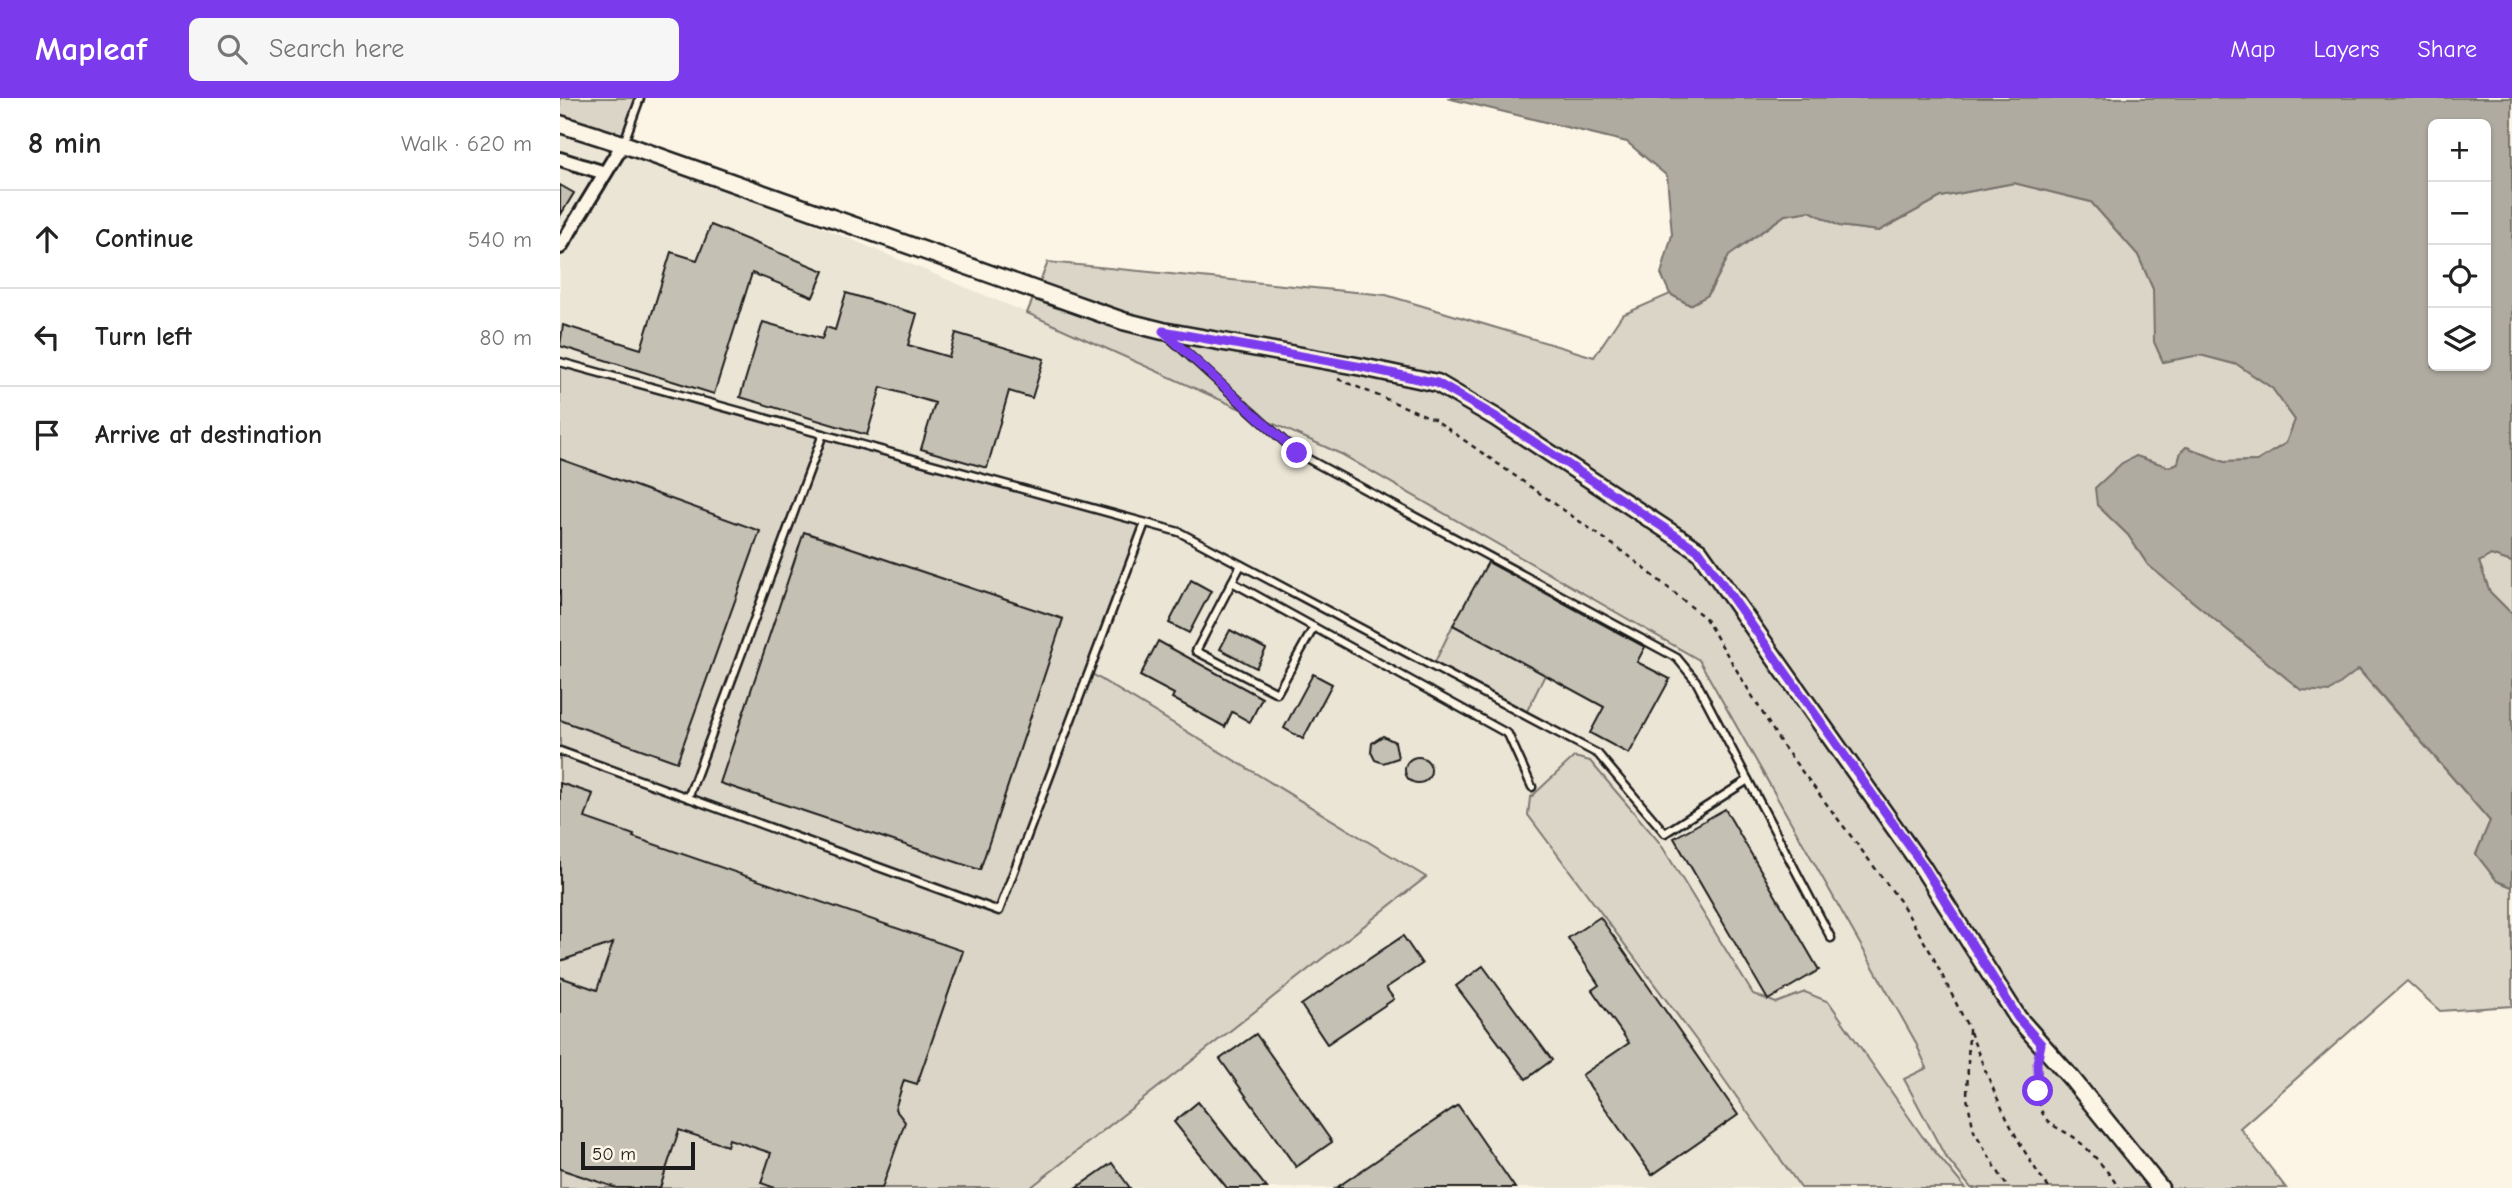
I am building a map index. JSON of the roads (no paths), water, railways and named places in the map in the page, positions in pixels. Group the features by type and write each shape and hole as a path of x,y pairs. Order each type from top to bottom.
{"street":[{"path":"560,124 624,144 1123,321 1437,383 1496,417 1699,551 1922,864 2018,1018 2072,1079 2160,1188"},
{"path":"560,247 624,144"},
{"path":"560,159 606,173"}],"lane":[{"path":"624,144 640,98"},
{"path":"1163,331 1297,453 1677,658 1696,681 1831,938"},
{"path":"560,362 1179,532 1598,754 1665,832 1748,780"},
{"path":"688,798 823,434"},
{"path":"560,751 999,911 1145,523"},
{"path":"1241,565 1196,651 1277,693 1314,627"},
{"path":"1232,582 1508,734 1532,787"}]}
